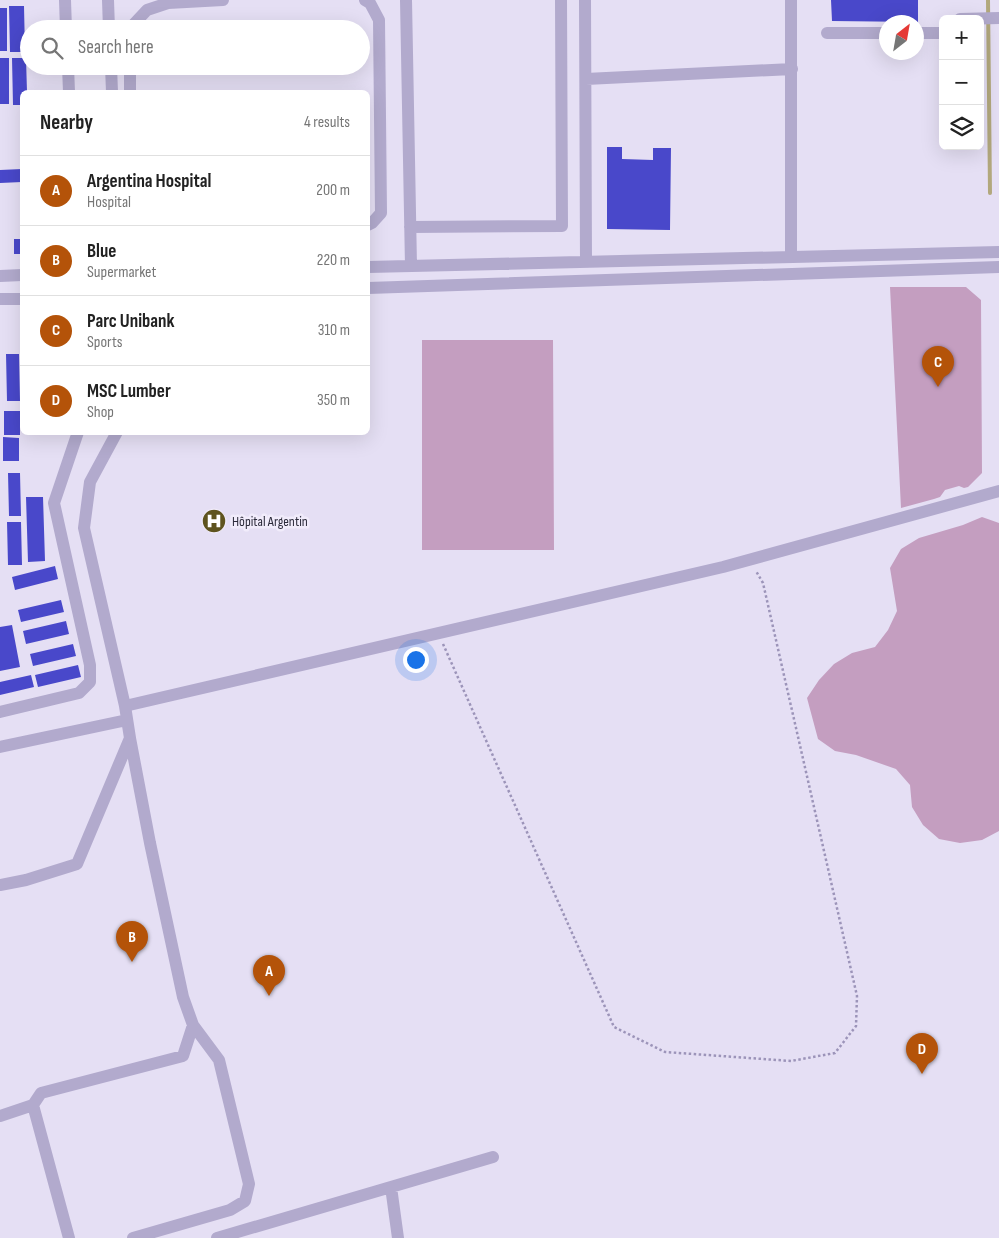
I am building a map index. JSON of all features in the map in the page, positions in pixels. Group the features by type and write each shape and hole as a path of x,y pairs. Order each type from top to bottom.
{"street":[{"path":"65,0 66,20"},
{"path":"108,0 109,20"},
{"path":"138,20 147,10 168,3 223,0"},
{"path":"365,0 370,3 379,20 380,30 380,213 370,224"},
{"path":"406,0 411,266"},
{"path":"410,227 562,226 561,0"},
{"path":"585,0 586,262"},
{"path":"791,0 791,257"},
{"path":"984,18 999,18"},
{"path":"827,33 879,33"},
{"path":"924,33 939,33"},
{"path":"586,79 792,69"},
{"path":"68,75 69,90"},
{"path":"111,75 112,90"},
{"path":"130,75 130,90"},
{"path":"370,267 999,252"},
{"path":"370,288 999,268"},
{"path":"0,276 20,275"},
{"path":"0,299 20,299"},
{"path":"0,712 79,693 90,682 90,665 54,503 77,435"},
{"path":"115,435 90,482 84,528 125,706 150,843 183,998 193,1025 218,1060 249,1184 245,1202 230,1210 133,1238"},
{"path":"125,706 750,560 999,491"},
{"path":"0,747 127,720"},
{"path":"0,886 77,864 130,738"},
{"path":"0,1116 33,1105 40,1093 183,1056 193,1025"},
{"path":"33,1105 69,1238"},
{"path":"217,1238 493,1157"},
{"path":"391,1187 398,1238"}],"path":[{"path":"438,633 614,1027 665,1052 791,1060 835,1053 856,1026 857,996 763,583 750,560"}],"shaded area":[{"path":"890,287 966,287 981,300 982,473 968,487 959,486 945,490 940,497 901,508"},
{"path":"422,340 553,340 554,550 422,550"},
{"path":"982,517 999,523 999,831 982,840 960,843 939,839 923,825 912,807 910,785 896,769 856,755 835,751 818,739 807,698 819,680 834,664 852,653 875,647 888,630 897,611 890,568 901,549 919,538 963,525"}],"building":[{"path":"831,0 918,0 918,15 879,15 879,22 832,21"},
{"path":"9,6 24,6 24,20 20,20 20,52 10,52"},
{"path":"0,8 7,8 7,51 0,51"},
{"path":"0,58 9,58 9,104 0,104"},
{"path":"12,58 20,58 20,75 26,75 27,90 20,90 20,105 13,105"},
{"path":"607,147 622,147 622,159 653,160 653,148 671,148 670,230 607,229"},
{"path":"20,169 20,182 0,183 0,170"},
{"path":"14,239 20,239 20,254 14,254"},
{"path":"6,354 19,354 20,401 7,401"},
{"path":"4,411 20,411 20,435 4,435"},
{"path":"3,437 19,438 19,461 3,461"},
{"path":"8,473 20,473 21,516 9,516"},
{"path":"26,497 43,497 45,561 28,562"},
{"path":"7,522 21,522 22,565 8,565"},
{"path":"55,566 58,579 15,590 12,577"},
{"path":"61,600 64,612 21,622 18,610"},
{"path":"66,621 69,634 26,644 23,631"},
{"path":"12,625 20,667 0,671 0,627"},
{"path":"73,644 76,656 33,666 30,654"},
{"path":"78,665 81,677 38,687 35,675"},
{"path":"31,675 34,687 0,695 0,682"}],"waterway":[{"path":"988,0 990,193"}],"place":[{"name":"Parc Unibank","path":"938,387"},
{"name":"Hôpital Argentin","path":"214,521"},
{"name":"Blue","path":"132,962"},
{"name":"Argentina Hospital","path":"269,996"},
{"name":"MSC Lumber","path":"922,1074"}]}
